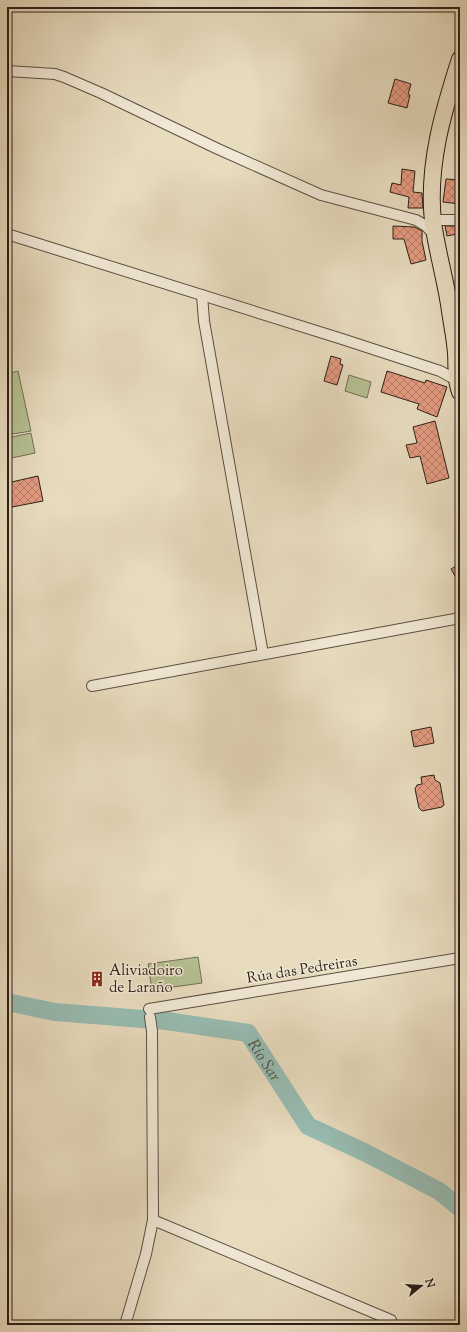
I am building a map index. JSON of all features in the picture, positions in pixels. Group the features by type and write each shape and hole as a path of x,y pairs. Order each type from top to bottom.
{"main road":[{"path":"459,380 450,307 433,216 432,182 436,144 443,114 460,59"},
{"path":"450,307 460,335"}],"street":[{"path":"7,71 50,73 64,77 101,92 321,196 416,220 426,226 436,236"},
{"path":"416,220 433,216 460,220"},
{"path":"7,234 440,371 459,380"},
{"path":"202,295 204,321 263,654"},
{"path":"92,686 460,618"},
{"name":"Rúa das Pedreiras","path":"153,1220 152,1031 149,1013 460,958"},
{"path":"125,1325 146,1254 153,1220 391,1320"}],"green space":[{"path":"18,371 31,431 7,435 7,374"},
{"path":"349,375 371,382 367,398 345,391"},
{"path":"31,433 35,453 7,459 7,438"},
{"path":"198,957 202,983 152,990 148,964"}],"building":[{"path":"395,79 411,84 408,94 410,95 407,108 388,103"},
{"path":"402,169 415,171 413,192 422,193 423,208 408,208 409,197 390,192 392,183 401,185"},
{"path":"446,179 460,180 460,204 443,202"},
{"path":"393,226 414,227 422,231 422,241 426,260 411,264 404,239 393,239"},
{"path":"445,226 460,226 460,232 447,236"},
{"path":"331,356 341,359 340,364 343,365 337,385 324,381"},
{"path":"387,371 425,383 426,380 447,387 437,417 417,409 419,404 381,392"},
{"path":"435,421 449,478 427,484 420,456 410,458 406,445 417,443 413,427"},
{"path":"38,476 43,501 7,508 7,483"},
{"path":"460,564 460,574 455,576 451,569"},
{"path":"431,727 434,743 414,747 411,731"},
{"path":"434,775 435,780 440,783 444,805 442,807 422,811 419,808 415,789 417,785 422,784 421,777"}],"waterway":[{"name":"Río Sar","path":"7,1002 55,1012 167,1021 248,1033 308,1126 364,1152 439,1191 460,1208"}],"place":[{"name":"Aliviadoiro de Laraño","path":"97,979"}]}
